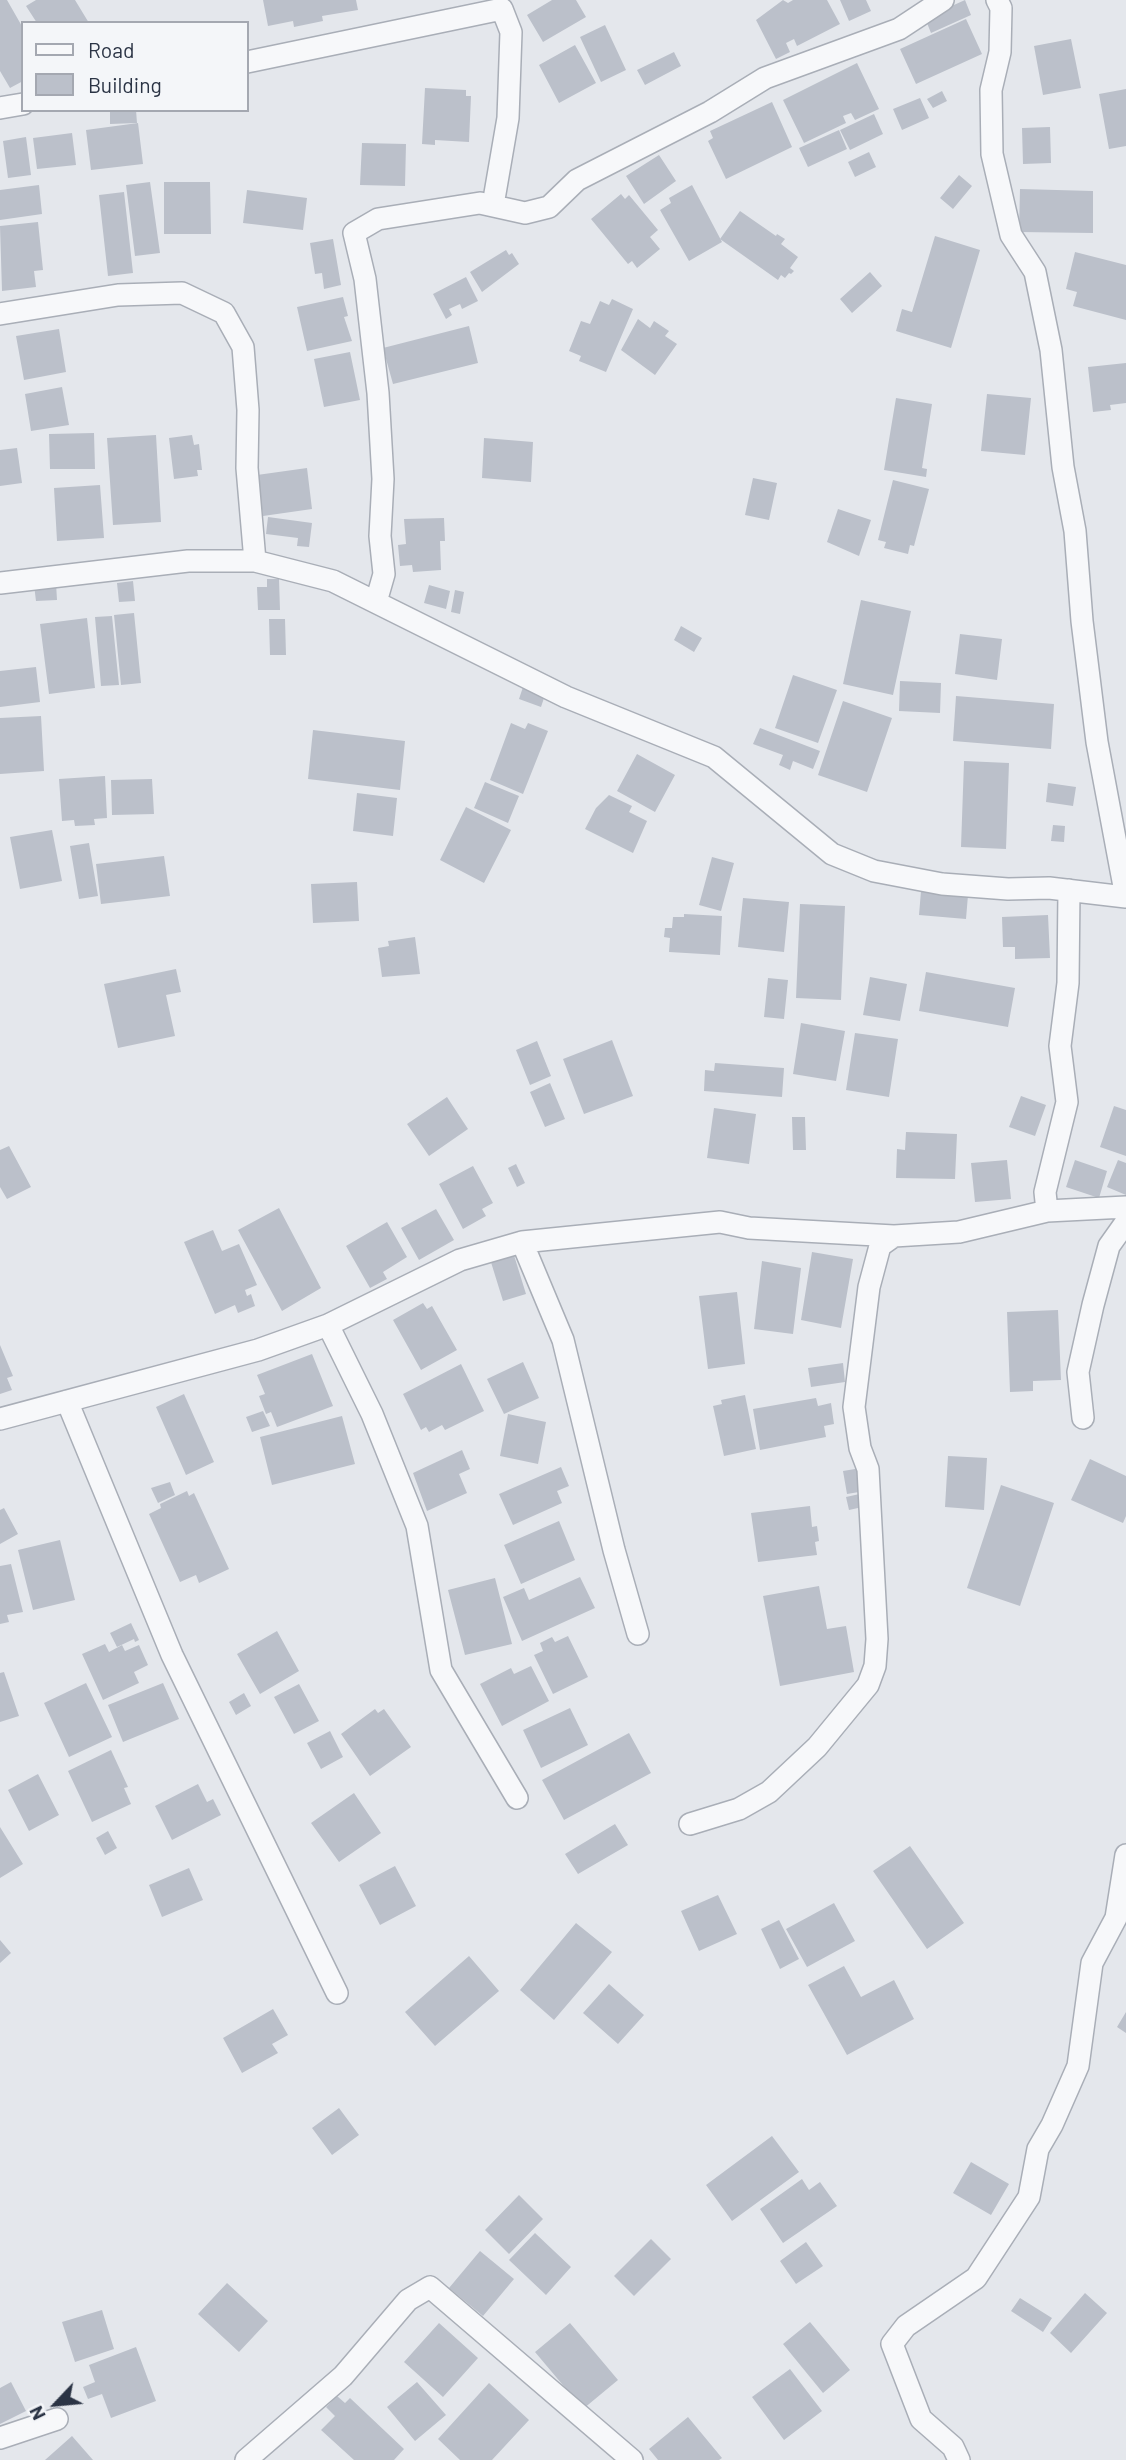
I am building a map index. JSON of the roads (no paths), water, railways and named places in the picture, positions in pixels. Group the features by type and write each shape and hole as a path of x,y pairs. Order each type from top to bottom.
{"street":[{"path":"376,602 384,574 380,536 382,455 365,279 354,233 378,219 480,203 525,213 549,207 577,180 710,112 765,78 898,29 943,0"},
{"path":"0,583 188,561 255,561 333,581 566,697 715,757 831,854 874,871 942,884 1069,890 1126,897 1097,742 1082,621 1075,531 1063,467 1051,350 1035,272 1011,235 992,154 991,90 1000,52 1001,8 997,0"},
{"path":"248,62 500,5 511,32 508,118 493,205"},
{"path":"0,108 21,104"},
{"path":"0,314 118,295 182,293 224,313 243,347 248,410 247,468 255,561"},
{"path":"1047,1211 1045,1192 1067,1102 1060,1046 1068,983 1069,890"},
{"path":"0,1419 258,1350 328,1325 460,1260 523,1242 720,1222 749,1228 894,1236 959,1232 1047,1211 1126,1208"},
{"path":"1083,1418 1078,1372 1109,1246 1126,1222"},
{"path":"690,1824 739,1809 769,1792 817,1747 850,1710 868,1685 875,1666 877,1639 868,1469 858,1437 855,1407 869,1287 880,1246 894,1236"},
{"path":"523,1242 564,1340 614,1550 638,1634"},
{"path":"328,1325 372,1414 418,1526 441,1670 517,1798"},
{"path":"67,1401 172,1655 337,1993"},
{"path":"959,2460 953,2447 921,2419 892,2344 906,2326 975,2278 1029,2197 1038,2149 1052,2125 1078,2066 1092,1964 1116,1917 1126,1854"},
{"path":"246,2460 343,2375 408,2300 430,2287 632,2460"},
{"path":"0,2438 57,2419"}]}
